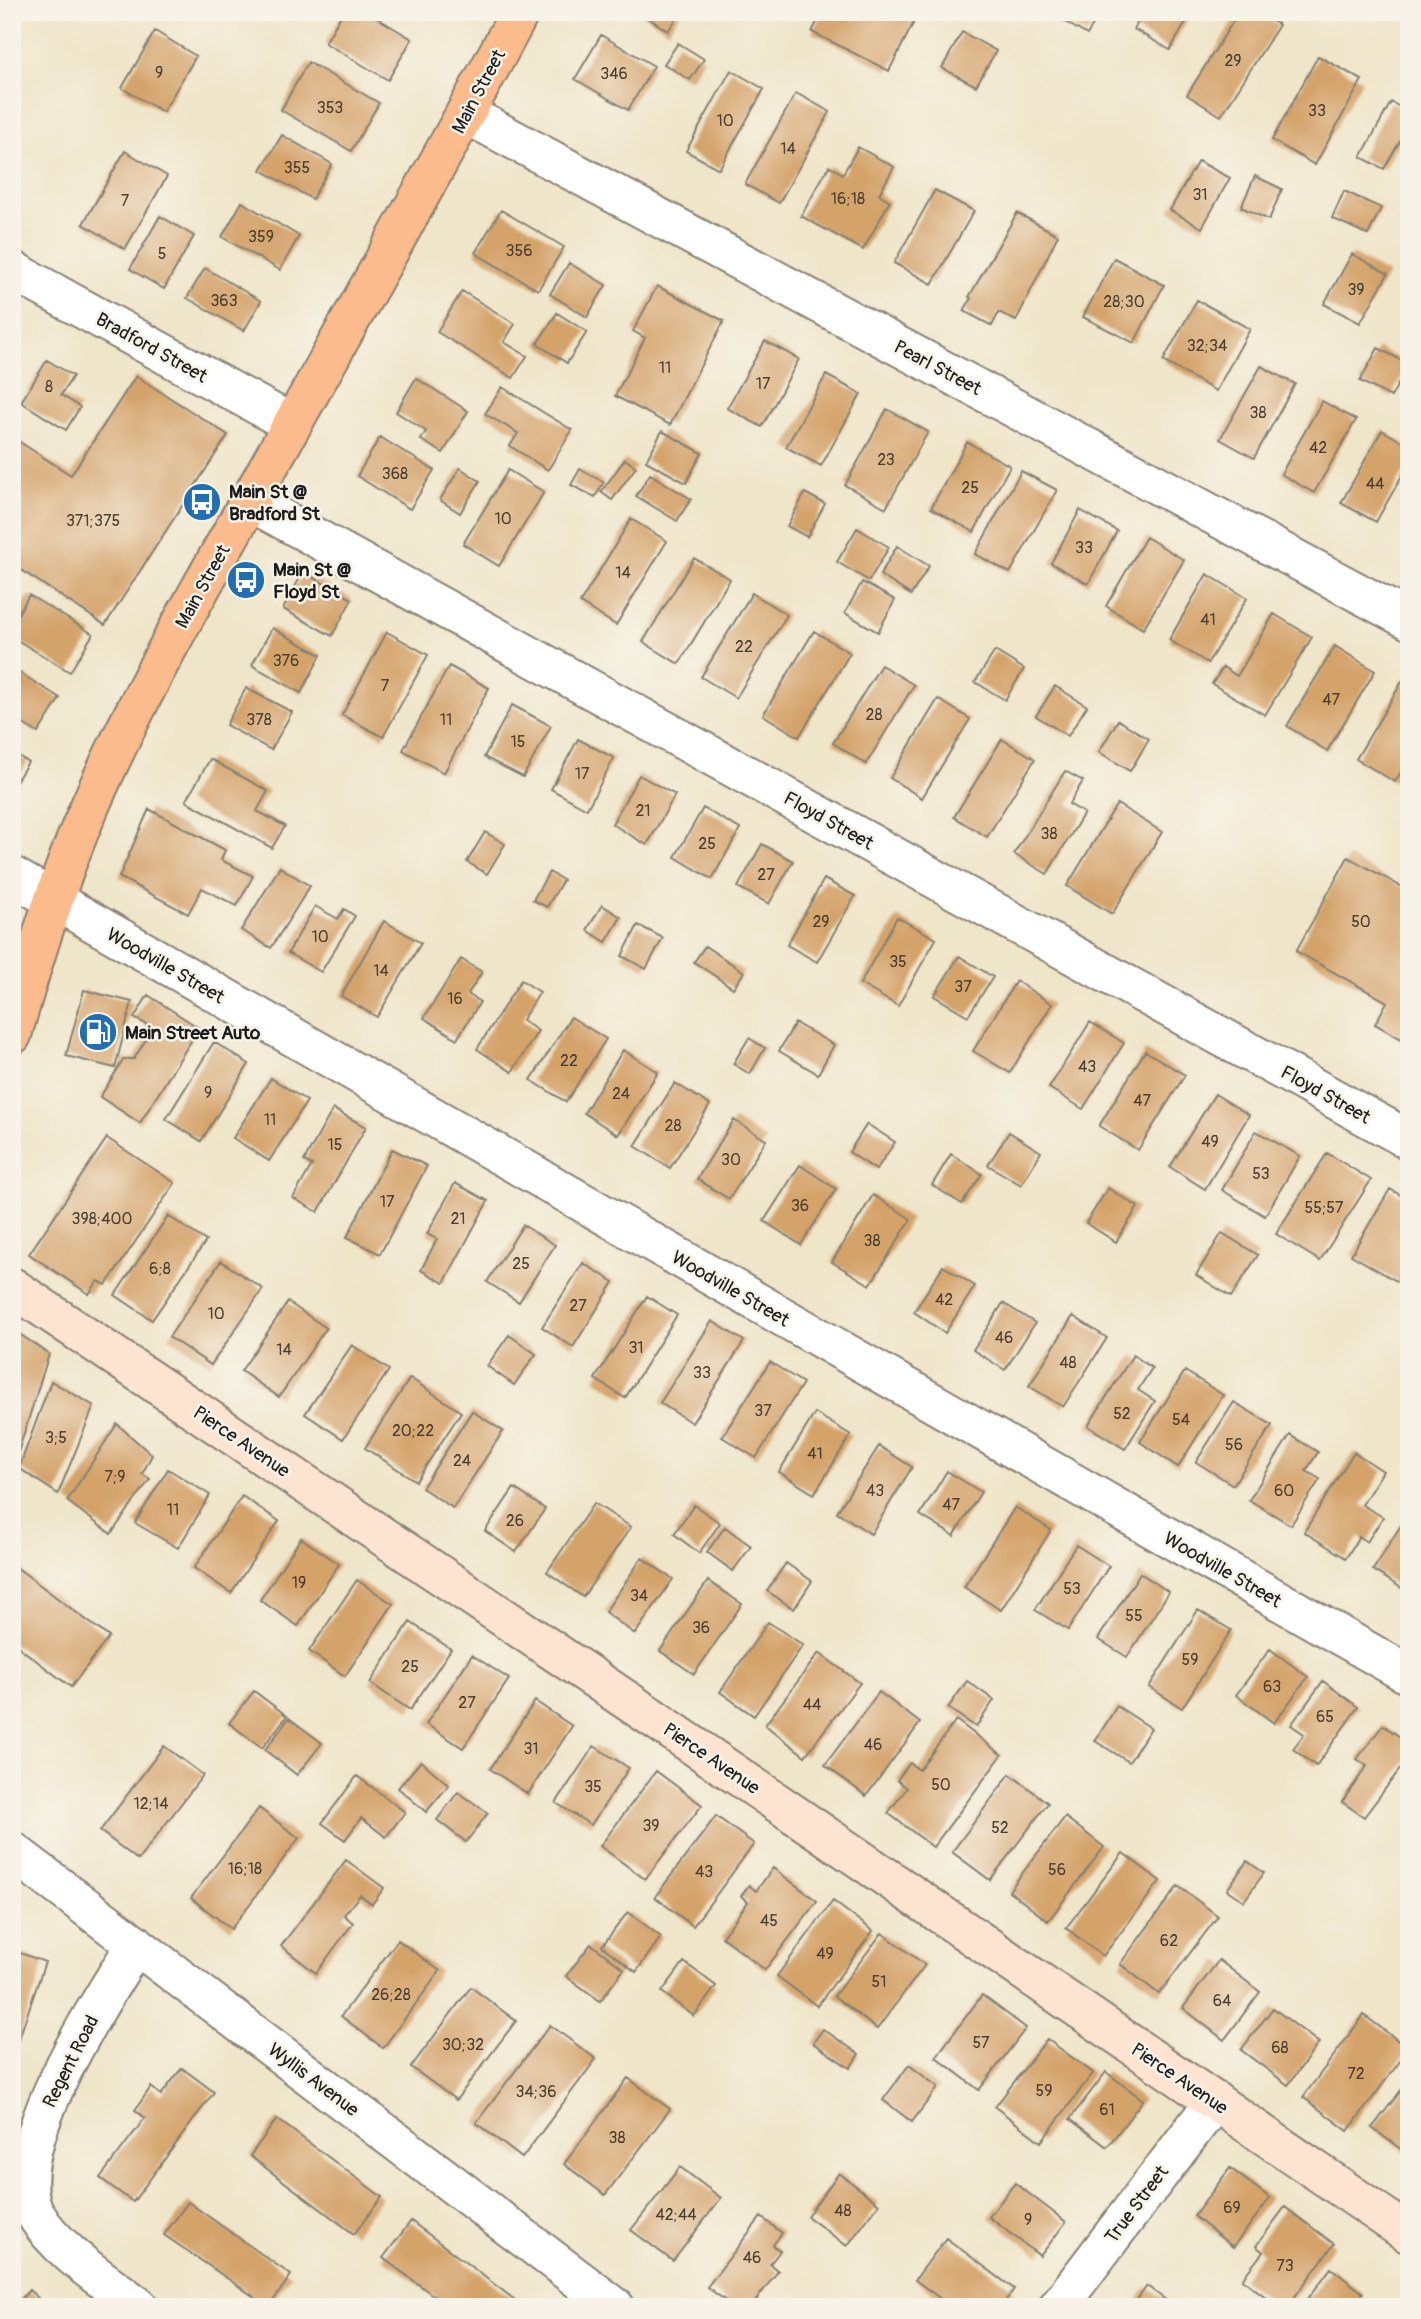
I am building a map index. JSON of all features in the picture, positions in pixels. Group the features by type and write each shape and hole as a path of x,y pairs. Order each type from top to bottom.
{"main road":[{"name":"Main Street","path":"12,1035 53,901 112,757 154,674 520,12"}],"street":[{"name":"Pearl Street","path":"466,114 1409,620"},
{"name":"Bradford Street","path":"12,270 292,424"},
{"name":"Floyd Street","path":"249,501 1409,1140"},
{"name":"Woodville Street","path":"12,876 1409,1675"},
{"name":"Pierce Avenue","path":"12,1287 681,1737 1409,2234"},
{"name":"Wyllis Avenue","path":"12,1851 615,2307"},
{"name":"Regent Road","path":"136,1944 82,2034 52,2092 38,2126 28,2173 29,2191 35,2213 47,2231 139,2307"},
{"name":"True Street","path":"1058,2307 1215,2101"}],"building":[{"path":"343,12 367,12 412,39 388,80 325,43"},
{"path":"639,12 681,12 668,31"},
{"path":"822,12 919,12 889,71 812,32"},
{"path":"1049,12 1101,12 1087,35"},
{"path":"1143,12 1192,12 1170,50 1134,29"},
{"path":"1239,12 1258,12 1279,25 1221,116 1187,95"},
{"path":"155,31 196,56 163,112 122,88"},
{"path":"962,32 996,51 976,86 942,68"},
{"path":"601,35 654,66 628,110 575,79"},
{"path":"678,43 704,59 690,80 664,64"},
{"path":"1318,56 1362,80 1315,165 1272,140"},
{"path":"308,62 379,103 351,151 281,110"},
{"path":"731,70 764,89 719,169 686,151"},
{"path":"796,93 830,112 779,203 745,184"},
{"path":"1391,102 1409,112 1409,146 1400,141 1384,169 1361,157"},
{"path":"282,135 332,164 312,199 261,170"},
{"path":"858,147 894,167 879,194 890,201 863,250 801,216 829,166 843,174"},
{"path":"125,151 167,176 125,249 83,224"},
{"path":"1198,161 1230,178 1202,228 1170,210"},
{"path":"1255,176 1282,189 1269,220 1241,207"},
{"path":"935,190 974,211 932,284 894,263"},
{"path":"1344,191 1381,208 1368,235 1332,218"},
{"path":"242,202 299,236 280,270 222,237"},
{"path":"501,210 564,247 538,290 475,253"},
{"path":"1017,213 1058,235 1016,321 999,312 992,326 964,311 971,298 969,297"},
{"path":"160,216 194,236 164,289 130,269"},
{"path":"1352,254 1388,274 1360,323 1324,304"},
{"path":"1114,258 1164,285 1134,343 1083,317"},
{"path":"569,263 606,285 587,317 550,294"},
{"path":"205,268 261,301 244,331 187,298"},
{"path":"657,286 724,321 670,425 615,396 645,338 633,331"},
{"path":"462,291 515,324 504,342 527,356 513,378 437,332"},
{"path":"1197,300 1250,329 1216,391 1163,361"},
{"path":"557,313 587,332 567,363 537,344"},
{"path":"765,341 799,359 762,427 727,408"},
{"path":"1378,348 1409,364 1391,397 1360,381"},
{"path":"47,360 73,376 61,395 80,407 66,430 21,402"},
{"path":"1261,366 1295,384 1254,458 1220,439"},
{"path":"826,375 861,394 821,466 786,447"},
{"path":"136,376 228,435 105,625 12,564 12,437 71,475"},
{"path":"416,378 468,411 443,453 421,440 426,431 396,412"},
{"path":"502,387 572,430 548,470 510,446 518,433 485,414"},
{"path":"1322,401 1356,420 1314,493 1281,474"},
{"path":"887,409 928,432 886,508 845,485"},
{"path":"1382,430 1409,446 1409,463 1376,522 1341,503"},
{"path":"662,431 702,453 686,483 646,461"},
{"path":"380,437 434,470 410,509 357,476"},
{"path":"967,442 1010,466 974,532 931,508"},
{"path":"625,459 636,467 612,500 601,492"},
{"path":"460,468 480,481 460,513 440,500"},
{"path":"580,469 604,482 595,497 571,485"},
{"path":"508,470 544,492 499,566 463,544"},
{"path":"1021,471 1057,490 1010,573 975,554"},
{"path":"650,474 691,499 677,521 636,496"},
{"path":"805,493 825,504 807,537 787,526"},
{"path":"1080,510 1117,531 1088,584 1051,563"},
{"path":"631,519 667,541 616,625 580,603"},
{"path":"857,528 889,547 869,581 837,562"},
{"path":"1146,537 1184,560 1143,629 1106,606"},
{"path":"897,546 929,566 911,595 880,575"},
{"path":"694,558 730,579 679,664 643,642"},
{"path":"303,572 352,599 332,636 283,609"},
{"path":"1207,574 1247,598 1208,663 1169,640"},
{"path":"862,582 895,600 878,632 845,613"},
{"path":"752,593 787,615 736,698 701,677"},
{"path":"29,595 93,634 70,672 12,637 12,624"},
{"path":"1274,614 1312,637 1265,715 1212,684 1223,667 1237,676"},
{"path":"272,628 321,655 301,693 252,665"},
{"path":"814,631 850,653 799,737 763,715"},
{"path":"387,632 428,655 383,737 342,715"},
{"path":"1335,646 1375,671 1327,751 1287,726"},
{"path":"995,651 1024,669 1005,700 975,682"},
{"path":"881,665 914,685 866,764 833,743"},
{"path":"449,666 489,688 444,773 403,750"},
{"path":"12,668 60,698 38,733 12,717"},
{"path":"1403,680 1409,684 1409,759 1395,782 1356,759"},
{"path":"1055,686 1087,706 1068,736 1036,716"},
{"path":"246,688 292,712 271,750 226,725"},
{"path":"938,699 970,719 922,798 890,778"},
{"path":"512,705 551,726 523,777 484,757"},
{"path":"1118,720 1149,739 1130,771 1099,752"},
{"path":"578,739 614,758 587,809 551,789"},
{"path":"1002,739 1035,759 987,837 954,817"},
{"path":"12,752 28,762 12,788"},
{"path":"210,759 268,791 257,811 285,826 272,848 186,801"},
{"path":"1065,771 1083,781 1069,804 1084,813 1047,874 1014,854"},
{"path":"639,775 675,795 647,845 612,824"},
{"path":"1117,804 1162,832 1112,914 1067,886"},
{"path":"703,808 740,829 712,879 675,857"},
{"path":"149,809 225,850 221,860 253,876 237,906 202,888 188,914 119,877"},
{"path":"485,832 505,844 487,874 467,862"},
{"path":"762,844 793,861 769,904 738,887"},
{"path":"1348,857 1409,891 1409,1043 1375,1024 1387,1002 1296,951"},
{"path":"280,867 310,886 271,948 241,930"},
{"path":"549,872 563,880 547,907 533,900"},
{"path":"824,879 855,896 817,962 787,945"},
{"path":"602,905 621,917 606,942 587,930"},
{"path":"315,906 338,919 344,909 355,916 321,972 288,953"},
{"path":"897,917 936,939 898,1006 860,984"},
{"path":"384,921 421,943 377,1017 341,996"},
{"path":"638,925 663,938 646,969 622,956"},
{"path":"705,946 744,972 733,988 694,962"},
{"path":"959,956 993,977 968,1016 934,996"},
{"path":"461,959 482,972 468,994 480,1002 457,1039 424,1018"},
{"path":"521,980 540,992 522,1020 538,1031 512,1072 477,1049"},
{"path":"1016,981 1052,1004 1010,1073 973,1051"},
{"path":"84,990 132,1002 115,1068 66,1056"},
{"path":"148,995 199,1028 140,1123 100,1097 124,1059 134,1059 150,1033 146,1024 134,1018"},
{"path":"571,1017 606,1039 566,1102 531,1080"},
{"path":"1090,1022 1124,1043 1083,1109 1049,1088"},
{"path":"795,1023 834,1045 818,1074 779,1051"},
{"path":"749,1038 765,1048 750,1074 733,1064"},
{"path":"214,1042 249,1064 201,1141 166,1119"},
{"path":"623,1050 658,1072 618,1135 584,1113"},
{"path":"1145,1051 1185,1075 1138,1150 1099,1126"},
{"path":"271,1078 307,1101 269,1161 233,1138"},
{"path":"675,1083 710,1105 670,1168 635,1146"},
{"path":"1215,1094 1249,1115 1205,1189 1170,1167"},
{"path":"333,1109 366,1127 318,1212 293,1198 312,1165 304,1161"},
{"path":"734,1120 766,1140 729,1199 697,1179"},
{"path":"867,1124 895,1142 876,1170 849,1152"},
{"path":"1256,1131 1300,1156 1265,1216 1222,1190"},
{"path":"1009,1132 1041,1152 1021,1185 988,1165"},
{"path":"107,1138 175,1183 106,1285 98,1281 89,1294 29,1254"},
{"path":"392,1149 427,1166 380,1254 347,1237"},
{"path":"1327,1153 1371,1180 1320,1261 1276,1234"},
{"path":"951,1154 982,1174 962,1204 932,1185"},
{"path":"800,1165 836,1189 801,1245 764,1221"},
{"path":"455,1183 488,1201 444,1283 421,1270 437,1239 427,1234"},
{"path":"1108,1188 1138,1207 1116,1242 1086,1223"},
{"path":"1390,1189 1409,1200 1409,1269 1400,1283 1351,1255"},
{"path":"873,1195 911,1219 870,1285 832,1262"},
{"path":"168,1216 206,1241 152,1320 115,1295"},
{"path":"523,1225 555,1245 519,1302 487,1282"},
{"path":"1222,1233 1258,1255 1231,1297 1196,1275"},
{"path":"221,1261 263,1289 211,1365 169,1337"},
{"path":"583,1263 614,1282 573,1347 542,1327"},
{"path":"943,1266 975,1286 945,1333 914,1312"},
{"path":"647,1296 677,1315 625,1398 595,1379"},
{"path":"288,1302 326,1328 279,1397 241,1371"},
{"path":"1003,1303 1035,1323 1005,1370 973,1350"},
{"path":"1073,1316 1107,1338 1063,1407 1029,1386"},
{"path":"712,1321 744,1341 692,1423 660,1403"},
{"path":"12,1329 49,1354 13,1468 12,1468"},
{"path":"509,1335 536,1354 514,1385 487,1366"},
{"path":"352,1345 389,1370 343,1439 305,1414"},
{"path":"1133,1355 1152,1368 1138,1390 1155,1401 1125,1449 1088,1426"},
{"path":"770,1362 803,1383 756,1458 722,1437"},
{"path":"1185,1371 1223,1395 1178,1467 1140,1442"},
{"path":"410,1378 461,1412 416,1481 365,1448"},
{"path":"51,1381 94,1406 58,1494 19,1468"},
{"path":"1234,1402 1272,1425 1233,1485 1196,1462"},
{"path":"472,1411 503,1431 453,1508 422,1488"},
{"path":"815,1413 851,1435 814,1494 779,1472"},
{"path":"117,1424 152,1455 142,1474 150,1479 111,1534 67,1501"},
{"path":"1290,1435 1318,1452 1306,1471 1320,1479 1291,1525 1249,1500"},
{"path":"879,1446 912,1467 871,1534 837,1512"},
{"path":"1354,1452 1383,1471 1362,1505 1383,1517 1367,1542 1359,1537 1346,1558 1304,1532"},
{"path":"168,1469 210,1495 178,1548 135,1523"},
{"path":"947,1471 981,1492 954,1536 920,1515"},
{"path":"514,1488 545,1509 516,1552 485,1531"},
{"path":"242,1496 279,1521 231,1593 194,1568"},
{"path":"594,1503 631,1527 583,1597 547,1572"},
{"path":"694,1505 720,1523 699,1553 674,1534"},
{"path":"1015,1507 1051,1530 1001,1610 964,1587"},
{"path":"1403,1522 1409,1525 1409,1593 1373,1570"},
{"path":"725,1527 751,1546 733,1571 707,1552"},
{"path":"301,1538 339,1564 298,1626 260,1600"},
{"path":"1076,1545 1109,1566 1068,1630 1035,1610"},
{"path":"642,1558 673,1579 635,1634 605,1612"},
{"path":"786,1563 812,1581 794,1609 767,1591"},
{"path":"12,1564 109,1637 71,1687 12,1642"},
{"path":"1140,1573 1169,1592 1127,1657 1098,1639"},
{"path":"357,1580 393,1604 345,1676 309,1651"},
{"path":"708,1581 742,1604 694,1674 660,1651"},
{"path":"1198,1610 1231,1630 1182,1708 1149,1687"},
{"path":"410,1622 451,1649 410,1710 370,1683"},
{"path":"768,1622 803,1645 754,1716 720,1692"},
{"path":"1270,1649 1308,1677 1274,1723 1236,1695"},
{"path":"819,1653 860,1683 805,1756 765,1725"},
{"path":"472,1655 509,1679 463,1748 426,1724"},
{"path":"967,1681 994,1700 976,1727 948,1708"},
{"path":"1323,1681 1358,1707 1316,1766 1293,1749 1304,1734 1291,1725"},
{"path":"254,1691 287,1716 262,1748 229,1723"},
{"path":"879,1692 920,1723 866,1796 825,1765"},
{"path":"535,1701 572,1726 528,1794 490,1769"},
{"path":"1117,1706 1151,1728 1129,1762 1095,1741"},
{"path":"289,1718 322,1743 297,1775 265,1750"},
{"path":"956,1720 1002,1755 933,1847 888,1813 907,1788 897,1780 910,1763 919,1770"},
{"path":"1383,1725 1409,1743 1409,1757 1364,1817 1342,1802 1367,1766 1357,1759"},
{"path":"164,1746 203,1775 138,1860 100,1831"},
{"path":"594,1746 629,1768 591,1825 556,1803"},
{"path":"421,1761 449,1785 426,1812 398,1788"},
{"path":"656,1771 702,1805 645,1879 600,1846"},
{"path":"1010,1774 1048,1803 990,1880 952,1852"},
{"path":"357,1776 405,1812 386,1837 361,1818 345,1840 322,1823"},
{"path":"458,1792 488,1813 466,1842 437,1820"},
{"path":"259,1808 299,1838 231,1929 191,1898"},
{"path":"716,1816 754,1844 693,1926 655,1897"},
{"path":"1065,1817 1104,1847 1048,1921 1009,1891"},
{"path":"1123,1853 1160,1881 1103,1956 1066,1928"},
{"path":"346,1860 384,1888 372,1904 360,1895 344,1915 353,1923 316,1973 281,1946"},
{"path":"1247,1861 1264,1873 1244,1901 1227,1890"},
{"path":"773,1868 817,1901 765,1970 722,1937 748,1902 741,1896 749,1885 756,1891"},
{"path":"1178,1886 1218,1916 1159,1994 1120,1964"},
{"path":"833,1901 873,1931 817,2006 777,1976"},
{"path":"628,1912 661,1937 636,1972 602,1946"},
{"path":"882,1933 925,1965 877,2029 834,1996"},
{"path":"398,1940 440,1971 383,2048 341,2016"},
{"path":"591,1944 624,1969 600,2001 566,1976"},
{"path":"12,1950 45,1962 13,2056 12,2056"},
{"path":"1219,1960 1260,1992 1224,2040 1183,2008"},
{"path":"684,1962 716,1986 694,2016 662,1992"},
{"path":"471,1987 516,2021 456,2100 411,2067"},
{"path":"982,1995 1026,2028 979,2090 936,2057"},
{"path":"1273,2008 1319,2043 1288,2085 1241,2050"},
{"path":"1364,2015 1409,2049 1348,2131 1303,2097"},
{"path":"550,2025 596,2059 522,2158 476,2123"},
{"path":"823,2029 859,2054 850,2068 813,2043"},
{"path":"1047,2039 1093,2073 1041,2142 995,2107"},
{"path":"909,2065 938,2087 912,2122 883,2100"},
{"path":"182,2068 214,2092 133,2202 100,2178 145,2118 135,2110 151,2087 161,2095"},
{"path":"1106,2072 1143,2100 1107,2147 1070,2119"},
{"path":"628,2078 670,2109 605,2195 564,2164"},
{"path":"1409,2080 1409,2155 1372,2128"},
{"path":"277,2119 382,2197 354,2234 250,2156"},
{"path":"680,2167 721,2198 673,2261 631,2230"},
{"path":"1230,2168 1270,2198 1233,2247 1194,2216"},
{"path":"839,2173 879,2204 847,2246 807,2216"},
{"path":"1015,2183 1066,2222 1040,2256 989,2217"},
{"path":"188,2202 291,2275 269,2307 164,2235"},
{"path":"1285,2207 1334,2244 1287,2307 1279,2307 1242,2279 1263,2252 1256,2246"},
{"path":"761,2217 782,2233 773,2245 780,2251 770,2264 778,2271 751,2307 734,2307 707,2287"},
{"path":"411,2221 515,2300 510,2307 449,2307 383,2258"},
{"path":"946,2238 1014,2289 1001,2307 952,2307 915,2280"},
{"path":"1331,2268 1363,2293 1353,2307 1316,2307 1307,2300"},
{"path":"1147,2286 1175,2307 1132,2307"},
{"path":"29,2290 48,2307 14,2307"}],"place":[{"name":"Main St @ Bradford St","path":"202,502"},
{"name":"Main St @ Floyd St","path":"246,580"},
{"name":"Main Street Auto","path":"98,1032"}]}
